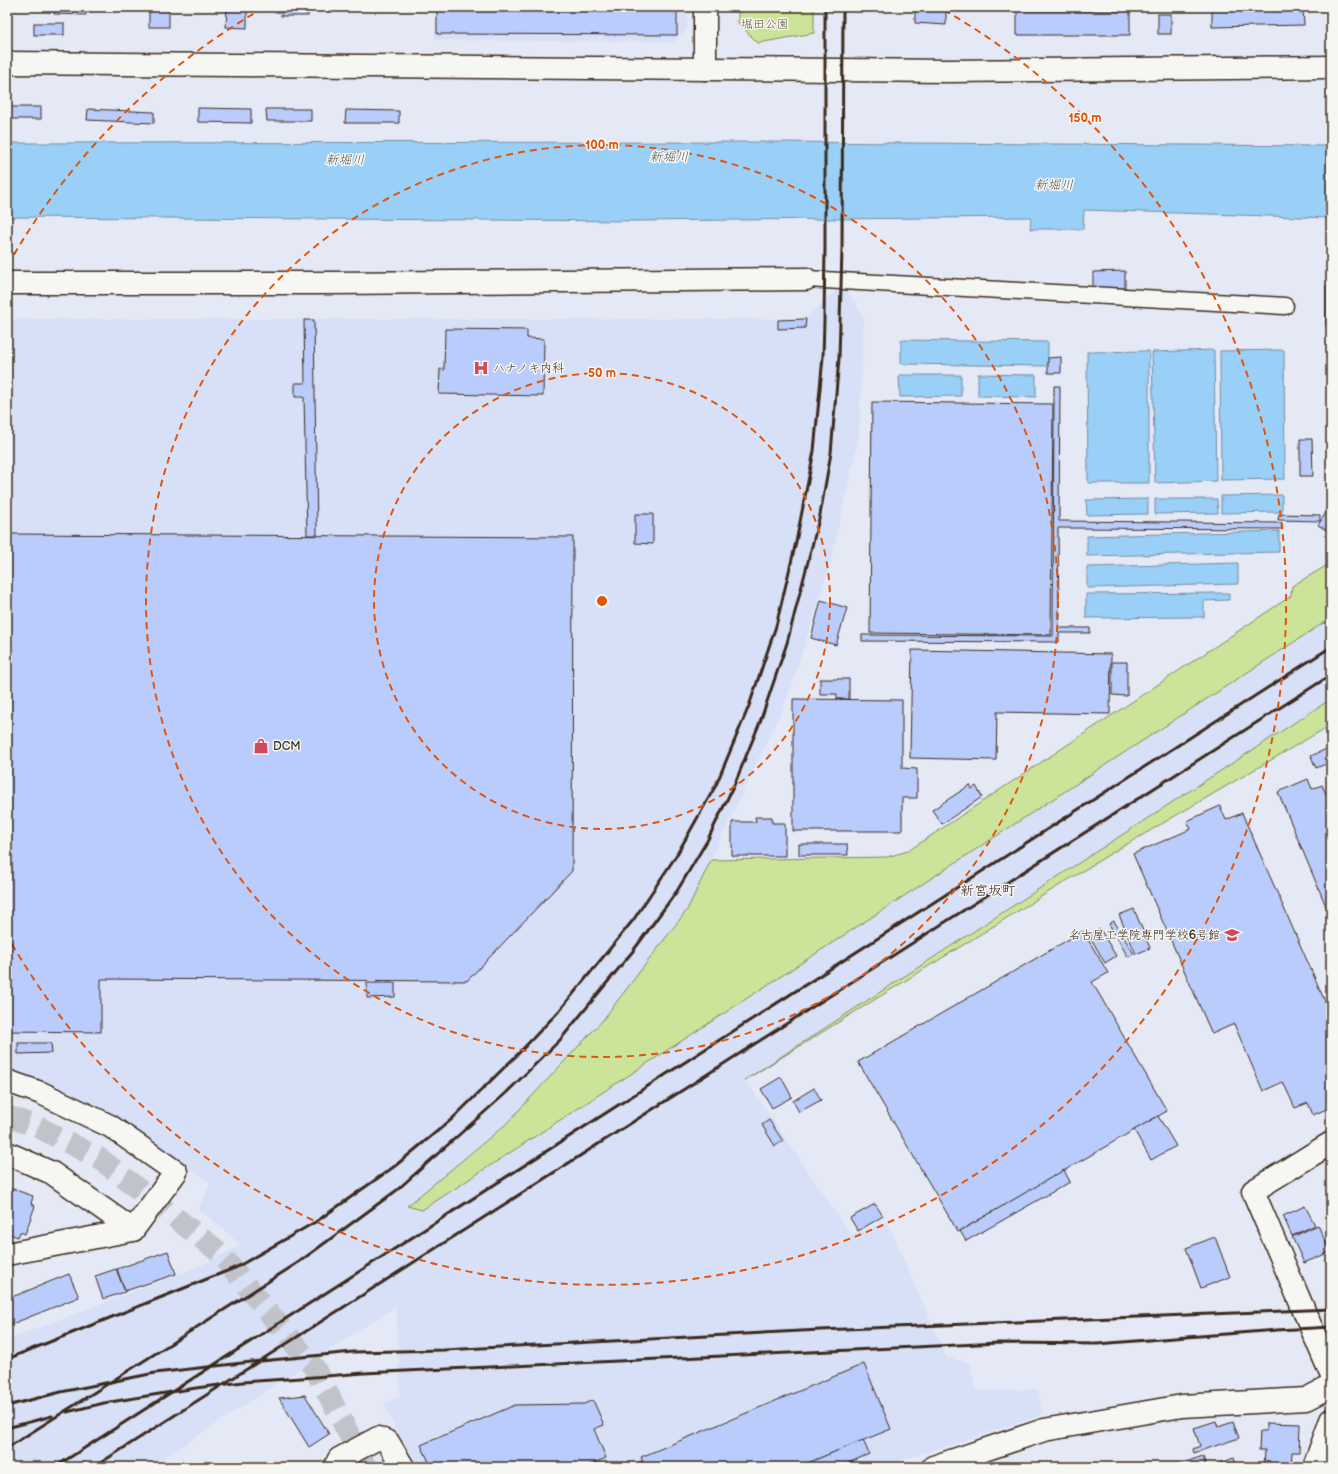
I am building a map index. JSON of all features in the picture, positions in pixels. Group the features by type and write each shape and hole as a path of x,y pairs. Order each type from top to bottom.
{"street":[{"path":"705,7 705,69"},
{"path":"7,63 950,71 1331,67"},
{"path":"7,283 339,283 806,279"},
{"path":"7,1081 41,1093 110,1126 176,1172 134,1230 7,1254"},
{"path":"1331,1143 1253,1191 1331,1374"},
{"path":"7,1153 52,1173 134,1230"},
{"path":"933,1467 1044,1430 1182,1406 1306,1399 1331,1386"},
{"path":"1314,1467 1331,1420"},
{"path":"335,1467 339,1459 378,1438 388,1442 402,1467"}],"lane":[{"path":"806,279 1285,306"}],"shaded area":[{"path":"436,7 687,7 687,29 673,42 435,40"},
{"path":"842,284 857,305 864,320 859,437 830,565 788,697 711,860 887,857 908,851 1291,596 1292,586 1331,563 1331,725 1110,854 746,1080 851,1235 887,1221 947,1358 970,1363 976,1391 1038,1389 1042,1415 881,1467 412,1467 384,1404 400,1396 396,1306 150,1467 7,1467 7,1340 202,1265 240,1245 198,1209 211,1183 118,1118 42,1081 7,1068 7,319 806,319"}],"green space":[{"name":"堀田公園","path":"738,7 814,7 814,33 758,43 738,23"},
{"path":"1331,563 1331,618 422,1210 407,1206 505,1125 602,1021 687,910 711,860 887,857 908,851 1291,596 1292,586"},
{"path":"1331,699 1331,725 1110,854 745,1080"}],"water":[{"name":"新堀川","path":"775,142 1331,146 1331,218 1084,210 1083,229 1030,229 1031,217 637,221 7,217 7,143"},
{"path":"901,340 1048,342 1048,366 901,364"},
{"path":"1214,350 1216,481 1155,483 1152,352"},
{"path":"1284,350 1285,479 1221,480 1220,351"},
{"path":"1149,351 1149,483 1088,483 1087,352"},
{"path":"978,374 1036,375 1036,397 978,396"},
{"path":"899,375 961,375 961,396 900,397"},
{"path":"1282,495 1282,512 1221,513 1221,496"},
{"path":"1148,499 1148,514 1087,515 1086,500"},
{"path":"1155,499 1217,499 1218,513 1155,514"},
{"path":"1279,531 1279,552 1087,556 1087,536"},
{"path":"1238,563 1238,584 1087,588 1087,567"},
{"path":"1229,593 1229,600 1204,601 1204,617 1086,618 1086,594"}],"building":[{"path":"54,7 86,7 86,15 54,14"},
{"path":"149,7 169,7 169,27 149,27"},
{"path":"227,7 247,7 247,28 226,27"},
{"path":"281,7 308,7 308,16 281,16"},
{"path":"437,7 677,7 677,35 437,34"},
{"path":"915,7 946,7 946,25 915,23"},
{"path":"1212,7 1303,7 1304,25 1212,27"},
{"path":"1017,10 1130,11 1130,35 1017,35"},
{"path":"1158,14 1171,14 1171,34 1158,34"},
{"path":"34,23 64,23 64,35 34,35"},
{"path":"7,107 41,107 41,119 7,119"},
{"path":"198,108 251,109 251,123 198,122"},
{"path":"88,109 154,112 154,123 87,120"},
{"path":"266,109 311,109 311,121 267,121"},
{"path":"346,110 399,111 399,123 345,123"},
{"path":"1125,271 1125,288 1093,289 1093,272"},
{"path":"1326,286 1331,286 1331,326 1326,326"},
{"path":"806,319 805,328 778,329 778,320"},
{"path":"304,320 314,320 317,535 307,535 304,397 295,397 295,383 305,383"},
{"path":"445,329 527,330 527,338 544,339 543,396 439,394 440,369 444,370"},
{"path":"1061,357 1061,373 1048,373 1048,358"},
{"path":"1054,386 1060,386 1059,521 1282,523 1282,529 1058,528 1059,628 1090,628 1090,633 1059,633 1059,642 862,641 862,635 1053,636"},
{"path":"872,402 1053,404 1051,635 870,633"},
{"path":"1300,439 1312,439 1313,476 1300,476"},
{"path":"1331,505 1331,533 1318,525"},
{"path":"635,514 653,514 653,544 635,543"},
{"path":"1279,514 1320,515 1320,521 1278,520"},
{"path":"7,534 573,537 572,871 467,981 101,979 101,1032 7,1031"},
{"path":"821,600 847,608 836,645 811,638"},
{"path":"912,650 1111,654 1110,714 997,712 996,760 910,758"},
{"path":"1112,662 1127,662 1127,696 1112,695"},
{"path":"820,679 849,679 849,699 837,699 837,694 820,694"},
{"path":"793,699 902,700 902,768 917,769 917,798 902,798 902,831 793,831"},
{"path":"1331,747 1331,762 1316,768 1311,756"},
{"path":"1308,779 1312,789 1322,785 1331,805 1331,918 1278,792"},
{"path":"970,785 972,789 976,786 982,797 942,824 932,810"},
{"name":"名古屋工学院専門学校6号館","path":"1220,806 1226,820 1242,813 1331,1015 1331,1107 1313,1115 1308,1103 1295,1108 1283,1082 1263,1091 1234,1024 1212,1034 1133,854 1191,829 1187,821"},
{"path":"755,817 772,817 772,823 785,823 785,856 732,856 732,822 756,822"},
{"path":"799,844 847,844 848,855 799,855"},
{"path":"1134,909 1150,948 1136,954 1119,915"},
{"path":"1114,921 1134,954 1128,957 1109,924"},
{"path":"1100,929 1116,956 1105,963 1089,935"},
{"path":"1083,931 1108,973 1092,982 1167,1111 958,1232 858,1062"},
{"path":"367,983 395,983 395,997 367,998"},
{"path":"18,1043 51,1043 52,1053 18,1054"},
{"path":"781,1077 792,1097 772,1108 761,1089"},
{"path":"814,1088 821,1100 799,1112 793,1101"},
{"path":"1158,1116 1176,1146 1151,1160 1134,1130"},
{"path":"769,1120 783,1141 775,1146 762,1125"},
{"path":"1064,1170 1070,1182 966,1241 960,1231"},
{"path":"7,1187 33,1196 31,1204 35,1206 25,1234 20,1232 18,1237 7,1233"},
{"path":"875,1204 883,1216 858,1231 850,1218"},
{"path":"1305,1206 1315,1225 1292,1236 1283,1216"},
{"path":"1318,1225 1330,1252 1304,1263 1292,1237"},
{"path":"1215,1237 1230,1277 1201,1288 1186,1248"},
{"path":"168,1251 176,1274 125,1291 117,1269"},
{"path":"116,1269 125,1292 103,1299 95,1276"},
{"path":"69,1274 79,1297 7,1326 7,1299"},
{"path":"864,1364 891,1429 798,1467 645,1467 641,1457"},
{"path":"305,1395 329,1434 309,1447 279,1398"},
{"path":"593,1400 604,1425 594,1429 606,1458 584,1467 424,1466 430,1464 421,1445 515,1405 584,1404"},
{"path":"1216,1421 1218,1427 1233,1422 1239,1438 1194,1453 1193,1449 1200,1446 1194,1428"},
{"path":"1266,1423 1300,1424 1299,1452 1292,1452 1291,1467 1264,1467 1265,1450 1259,1450 1260,1431 1266,1431"},
{"path":"863,1440 869,1454 839,1467 798,1467"},
{"path":"1203,1456 1206,1467 1171,1467"},
{"path":"1234,1458 1237,1467 1209,1467"},
{"path":"642,1461 645,1467 629,1466"}],"tunnel":[{"path":"7,1116 38,1127 100,1159 219,1252 315,1369 366,1467"}],"railway":[{"path":"7,1359 237,1267 317,1221 395,1166 452,1119 560,1010 634,919 676,856 716,785 749,706 776,626 796,542 814,451 823,357 824,320 825,7"},
{"path":"7,1448 299,1262 397,1190 506,1093 560,1040 633,951 677,891 707,841 735,783 760,722 787,643 820,515 831,453 839,358 842,249 843,7"},
{"path":"55,1467 1331,647"},
{"path":"94,1467 1331,675"},
{"path":"7,1406 61,1392 155,1373 353,1352 444,1350 820,1330 1331,1309"},
{"path":"67,1412 104,1403 196,1388 243,1382 364,1373 999,1343 1097,1344 1331,1327"},
{"path":"7,1428 52,1416"}],"place":[{"name":"ハナノキ内科","path":"481,368"},
{"name":"DCM","path":"261,746"},
{"name":"名古屋工学院専門学校6号館","path":"1232,935"}],"district":[{"name":"新宮坂町","path":"988,890"}]}
